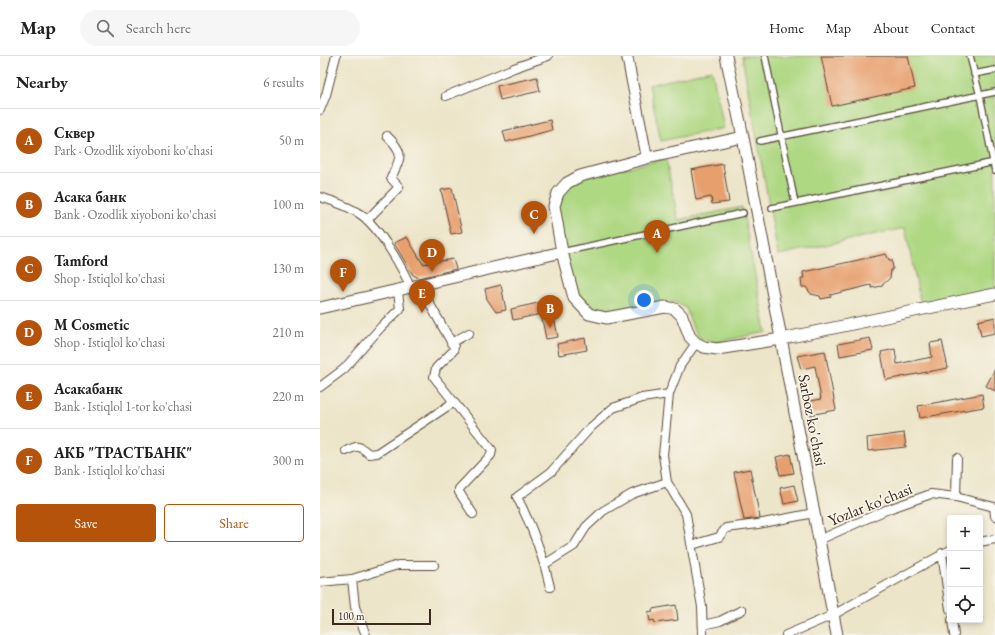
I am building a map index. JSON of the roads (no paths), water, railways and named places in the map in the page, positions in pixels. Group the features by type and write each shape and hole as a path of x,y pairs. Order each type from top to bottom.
{"main road":[{"name":"Sarboz ko'chasi","path":"726,56 743,137 837,635"},
{"path":"743,137 647,158 580,176 567,183 558,193 554,206 562,252 574,298 589,314 606,318 665,307 675,309 682,316 690,337 696,343 704,347 722,348 781,339 995,294"},
{"path":"320,308 562,252"}],"street":[{"path":"320,110 326,95 336,56"},
{"path":"446,96 514,68 548,56"},
{"path":"628,56 647,158"},
{"path":"765,56 796,203"},
{"path":"970,56 995,170"},
{"path":"974,74 995,70"},
{"path":"760,141 995,92"},
{"path":"367,220 399,187 391,178 400,159 398,146 387,136"},
{"path":"772,208 994,162"},
{"path":"320,197 334,201 360,214 378,232 405,272 427,300 454,347 453,351 436,368 434,373 437,381 492,450 491,455 459,489 459,492 473,514"},
{"path":"562,252 743,213"},
{"path":"320,387 344,369 381,327 400,309 398,291"},
{"path":"451,343 469,333"},
{"path":"696,343 680,366 670,394 664,455 667,482 686,514 702,607 703,635"},
{"path":"550,587 545,564 530,522 517,497 552,472 590,428 613,408 642,398 670,394"},
{"path":"346,451 358,446 369,454 377,453 454,402"},
{"path":"956,497 957,458"},
{"path":"545,564 574,546 586,526 603,512 632,494 667,482"},
{"name":"Yozlar ko'chasi","path":"819,540 886,510 931,494 956,497 994,507 995,516"},
{"path":"692,545 719,537 726,528 758,524 814,513"},
{"path":"983,541 995,539"},
{"path":"786,635 833,615 946,552 948,587"},
{"path":"320,582 352,579 398,565 434,565"},
{"path":"352,579 355,608 366,635"},
{"path":"703,625 720,621 742,610"},
{"path":"952,623 954,635"}],"place":[{"name":"Tamford","path":"534,234"},
{"name":"Сквер","path":"657,253"},
{"name":"M Cosmetic","path":"432,272"},
{"name":"АКБ \"ТРАСТБАНК\"","path":"343,292"},
{"name":"Асакабанк","path":"422,313"},
{"name":"Асака банк","path":"550,328"}]}
